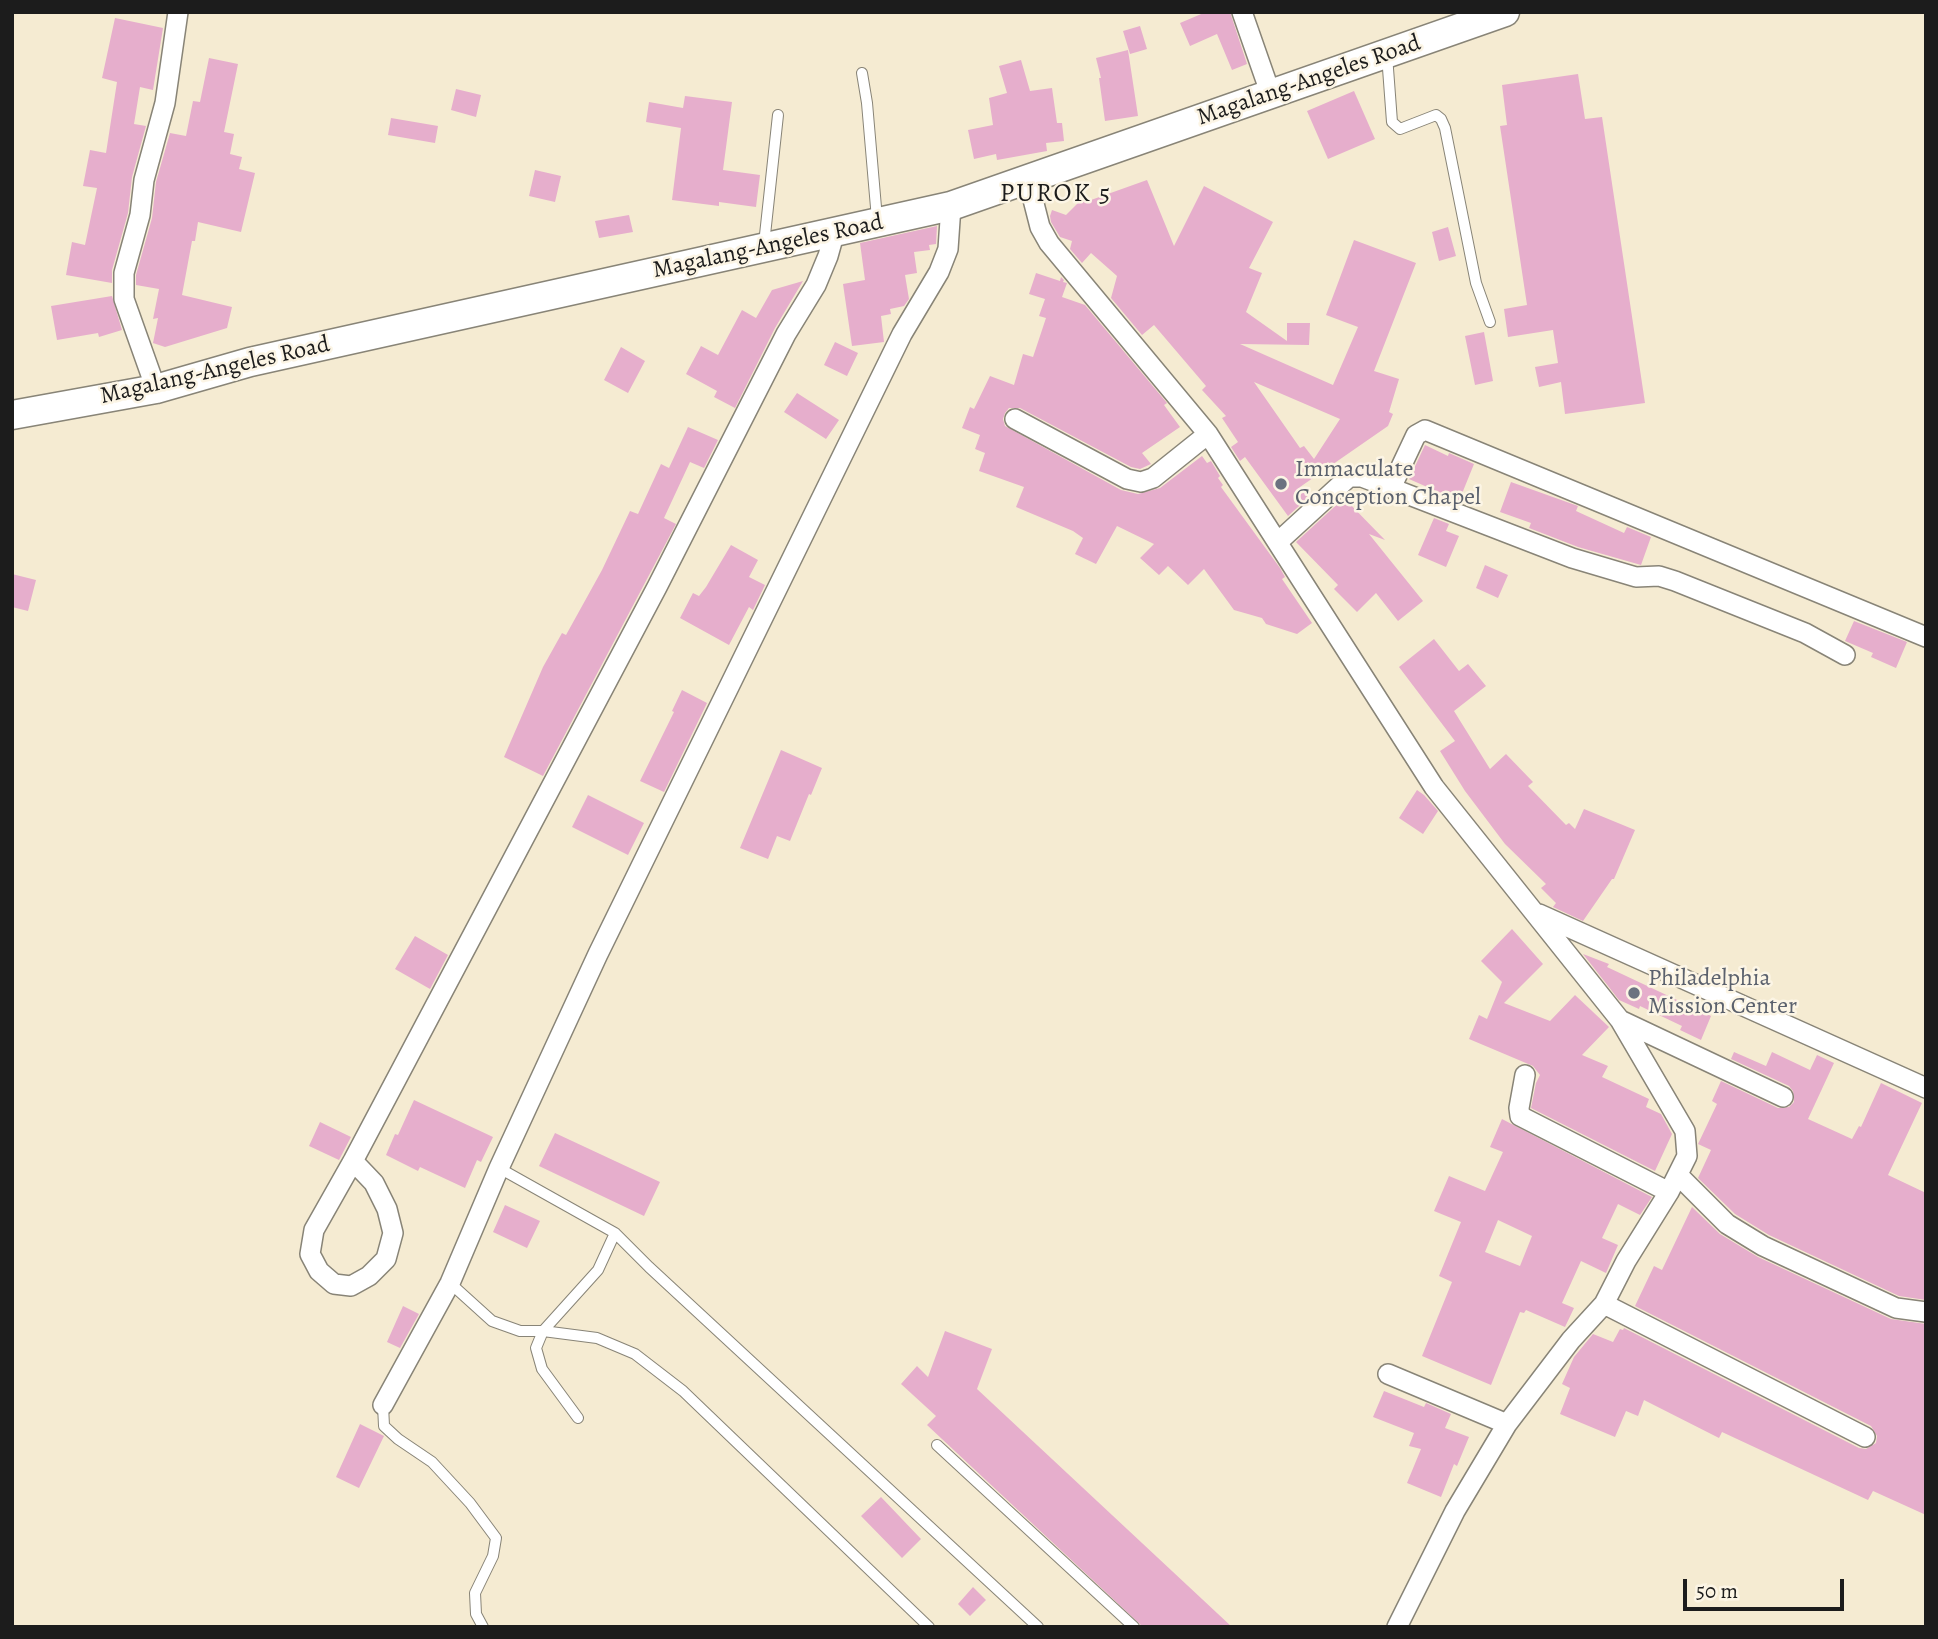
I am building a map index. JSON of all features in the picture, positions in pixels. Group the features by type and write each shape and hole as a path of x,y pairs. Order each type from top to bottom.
{"main road":[{"name":"Magalang-Angeles Road","path":"12,415 156,389 263,359 951,206 1387,54 1490,14"}],"street":[{"path":"156,389 124,299 124,273 140,215 147,167 165,103 178,12"},
{"path":"1242,12 1271,94"},
{"path":"1028,180 1041,227 1049,243 1208,435 1434,786 1620,1020 1685,1131 1687,1156 1604,1304 1571,1340 1507,1424 1455,1511 1397,1627"},
{"path":"383,1405 450,1283 499,1168 598,954 902,334 939,272 948,249 951,206"},
{"path":"353,1161 374,1183 387,1209 393,1233 386,1259 369,1276 351,1286 334,1284 319,1271 310,1254 314,1230 651,599 786,334 816,285 835,231"},
{"path":"1015,419 1127,480 1140,482 1153,478 1208,435"},
{"path":"1391,488 1416,435 1425,430 1926,637"},
{"path":"1278,542 1349,477 1362,477 1572,558 1636,577 1659,576 1675,581 1805,633 1845,655"},
{"path":"1534,912 1926,1088"},
{"path":"1620,1020 1783,1097"},
{"path":"1525,1075 1520,1116 1674,1183 1727,1224 1763,1246 1896,1308 1926,1312"},
{"path":"1604,1304 1865,1437"},
{"path":"1388,1374 1507,1424"}],"lane":[{"path":"1387,54 1392,122 1400,129 1436,115 1445,128 1476,283 1490,322"},
{"path":"862,73 877,223"},
{"path":"764,248 778,115"},
{"path":"499,1168 615,1233 1038,1627"},
{"path":"578,1418 542,1368 536,1348 542,1331 598,1270 615,1233"},
{"path":"450,1283 492,1321 520,1331 597,1338 645,1361 683,1391 929,1627"},
{"path":"383,1405 384,1426 432,1462 470,1503 496,1538 493,1556 475,1592 476,1614 483,1627"},
{"path":"937,1445 1134,1627"}],"building":[{"path":"1206,12 1230,12 1247,64 1232,70 1217,34 1190,46 1180,23"},
{"path":"115,18 163,28 153,90 140,87 134,124 146,126 132,177 128,213 112,270 112,283 66,275 72,242 85,245 97,188 83,186 90,150 106,153 117,82 102,78"},
{"path":"1140,26 1147,49 1130,54 1123,31"},
{"path":"1128,50 1138,116 1105,121 1101,78 1096,58"},
{"path":"209,58 238,64 224,132 234,134 230,154 242,157 239,169 255,173 241,232 198,222 182,295 232,307 227,328 165,347 153,343 158,318 153,319 159,289 136,285 136,275 152,218 156,182 170,133 186,136 193,101 200,102"},
{"path":"1021,60 1030,91 1052,88 1057,123 1062,123 1064,141 1046,143 1047,151 997,160 996,154 974,159 968,130 993,125 989,98 1007,93 999,66"},
{"path":"1578,74 1585,119 1602,117 1645,403 1565,414 1561,382 1539,387 1535,367 1558,363 1553,330 1508,337 1504,309 1527,305 1500,126 1507,125 1502,85"},
{"path":"456,89 481,95 476,117 451,110"},
{"path":"1354,91 1375,139 1328,159 1307,111"},
{"path":"685,96 732,102 723,170 760,175 756,207 672,200 681,128 646,122 649,102 683,108"},
{"path":"391,118 438,126 435,143 388,135"},
{"path":"535,170 561,176 555,202 529,196"},
{"path":"1147,180 1174,246 1204,186 1273,222 1249,268 1262,273 1246,312 1287,341 1287,323 1310,323 1309,345 1240,344 1333,385 1358,327 1326,315 1354,240 1416,263 1374,371 1399,379 1389,412 1393,414 1388,426 1300,487 1308,498 1288,516 1245,457 1240,461 1231,447 1238,442 1222,418 1226,416 1202,390 1206,386 1154,325 1142,335 1111,298 1117,276 1091,253 1082,263 1070,249 1072,241 1060,237 1051,222 1052,210 1066,215 1086,195 1091,200","holes":["1254,382 1340,419 1314,459 1304,446 1300,448"]},
{"path":"629,215 633,232 599,238 595,221"},
{"path":"937,226 936,244 929,245 930,250 914,252 917,273 905,275 909,299 904,306 890,309 891,314 881,316 884,342 852,346 843,284 865,280 860,243"},
{"path":"1448,227 1456,256 1439,261 1432,232"},
{"path":"1036,273 1060,281 1061,277 1063,282 1067,283 1062,297 1085,305 1167,403 1164,405 1180,427 1142,453 1151,464 1140,469 1131,467 1020,408 1009,408 1003,419 1005,426 1121,490 1138,494 1160,488 1202,456 1207,463 1211,461 1220,476 1218,478 1223,485 1221,487 1280,568 1285,577 1282,579 1312,623 1297,634 1266,624 1262,618 1234,610 1204,569 1188,585 1168,566 1159,575 1140,558 1154,544 1117,526 1096,564 1075,554 1083,538 1073,531 1016,507 1024,487 979,471 985,453 975,449 980,435 962,428 970,407 974,409 990,376 1014,385 1023,354 1033,357 1046,318 1039,316 1045,299 1029,294"},
{"path":"803,281 775,328 735,408 714,397 717,391 686,374 701,346 718,355 742,310 756,318 772,290"},
{"path":"112,296 122,330 99,337 98,333 57,340 51,306"},
{"path":"1484,332 1493,381 1475,385 1465,336"},
{"path":"835,342 858,353 847,376 824,365"},
{"path":"621,347 645,361 628,393 604,380"},
{"path":"797,393 839,420 826,439 784,412"},
{"path":"688,427 718,440 704,468 690,462 664,518 676,524 543,776 504,757 543,667 562,633 566,635 602,570 630,511 638,514 661,464 669,468"},
{"path":"1425,445 1474,464 1459,501 1409,479"},
{"path":"1511,482 1578,506 1576,511 1624,533 1627,527 1651,537 1641,565 1578,547 1529,528 1531,523 1500,512"},
{"path":"1344,498 1385,540 1369,534 1423,601 1398,621 1376,593 1357,612 1334,589 1338,585 1296,542"},
{"path":"1434,518 1449,524 1446,531 1459,536 1446,567 1418,555"},
{"path":"731,545 758,560 749,577 765,585 753,610 749,607 729,645 680,618 693,593 699,596"},
{"path":"1485,565 1508,575 1498,598 1476,588"},
{"path":"12,574 36,580 28,611 12,607"},
{"path":"1854,621 1907,642 1896,668 1871,657 1873,653 1845,641"},
{"path":"1434,639 1459,671 1468,664 1486,686 1454,711 1490,769 1506,754 1533,782 1528,786 1566,825 1569,823 1575,829 1584,809 1635,830 1614,879 1583,921 1553,907 1556,903 1541,888 1546,884 1505,844 1465,791 1440,751 1455,741 1399,667"},
{"path":"682,690 707,703 664,792 640,781"},
{"path":"781,750 822,768 790,841 777,836 768,859 740,848"},
{"path":"1417,790 1438,811 1423,834 1399,818"},
{"path":"588,795 644,823 628,855 572,827"},
{"path":"1512,929 1543,964 1504,1003 1550,1021 1575,995 1609,1027 1582,1055 1608,1066 1602,1077 1649,1099 1646,1107 1661,1114 1672,1134 1655,1171 1531,1108 1540,1075 1533,1066 1469,1039 1479,1015 1487,1019 1502,982 1481,961"},
{"path":"415,936 448,955 430,989 395,969"},
{"path":"1583,954 1609,964 1607,967 1711,1016 1701,1040 1680,1030 1682,1026 1640,1006 1639,1009 1619,1000"},
{"path":"1734,1052 1766,1066 1772,1052 1810,1070 1817,1055 1834,1063 1808,1119 1852,1139 1859,1126 1861,1127 1881,1083 1922,1103 1888,1175 1926,1193 1926,1300 1899,1296 1769,1235 1735,1214 1698,1178 1711,1150 1698,1144 1717,1104 1712,1101 1721,1081 1778,1108 1789,1107 1794,1102 1793,1091 1789,1086 1731,1059"},
{"path":"414,1100 493,1137 481,1162 477,1160 465,1188 420,1167 418,1171 386,1155"},
{"path":"1502,1119 1652,1197 1640,1215 1618,1204 1602,1238 1618,1245 1606,1273 1581,1261 1562,1303 1574,1308 1565,1327 1526,1310 1524,1313 1520,1312 1491,1385 1422,1356 1452,1282 1439,1276 1461,1222 1434,1211 1449,1176 1485,1191 1503,1152 1490,1147","holes":["1498,1220 1532,1236 1520,1266 1485,1252"]},
{"path":"320,1122 351,1137 339,1160 309,1146"},
{"path":"555,1133 660,1182 644,1216 539,1166"},
{"path":"505,1205 540,1221 527,1248 493,1232"},
{"path":"1692,1207 1720,1234 1758,1257 1891,1319 1926,1324 1926,1515 1873,1491 1868,1500 1722,1432 1719,1438 1644,1400 1638,1416 1626,1411 1615,1437 1560,1414 1570,1388 1562,1384 1574,1357 1593,1334 1613,1342 1620,1329 1624,1328 1859,1448 1866,1449 1876,1443 1877,1436 1871,1426 1635,1306 1654,1266 1662,1270"},
{"path":"403,1306 419,1314 400,1348 387,1342"},
{"path":"945,1331 992,1349 977,1389 1232,1627 1143,1627 927,1425 936,1416 901,1384 917,1366 928,1377"},
{"path":"1384,1391 1424,1407 1426,1403 1451,1414 1445,1428 1469,1437 1457,1466 1454,1464 1441,1497 1407,1483 1421,1449 1409,1446 1414,1433 1373,1417"},
{"path":"360,1424 384,1436 359,1488 336,1477"},
{"path":"881,1497 921,1539 902,1558 861,1516"},
{"path":"973,1587 986,1600 970,1616 958,1604"}],"place":[{"name":"Immaculate Conception Chapel","path":"1281,484"},
{"name":"Philadelphia Mission Center","path":"1634,993"}],"district":[{"name":"PUROK 5","path":"1056,195"}]}
